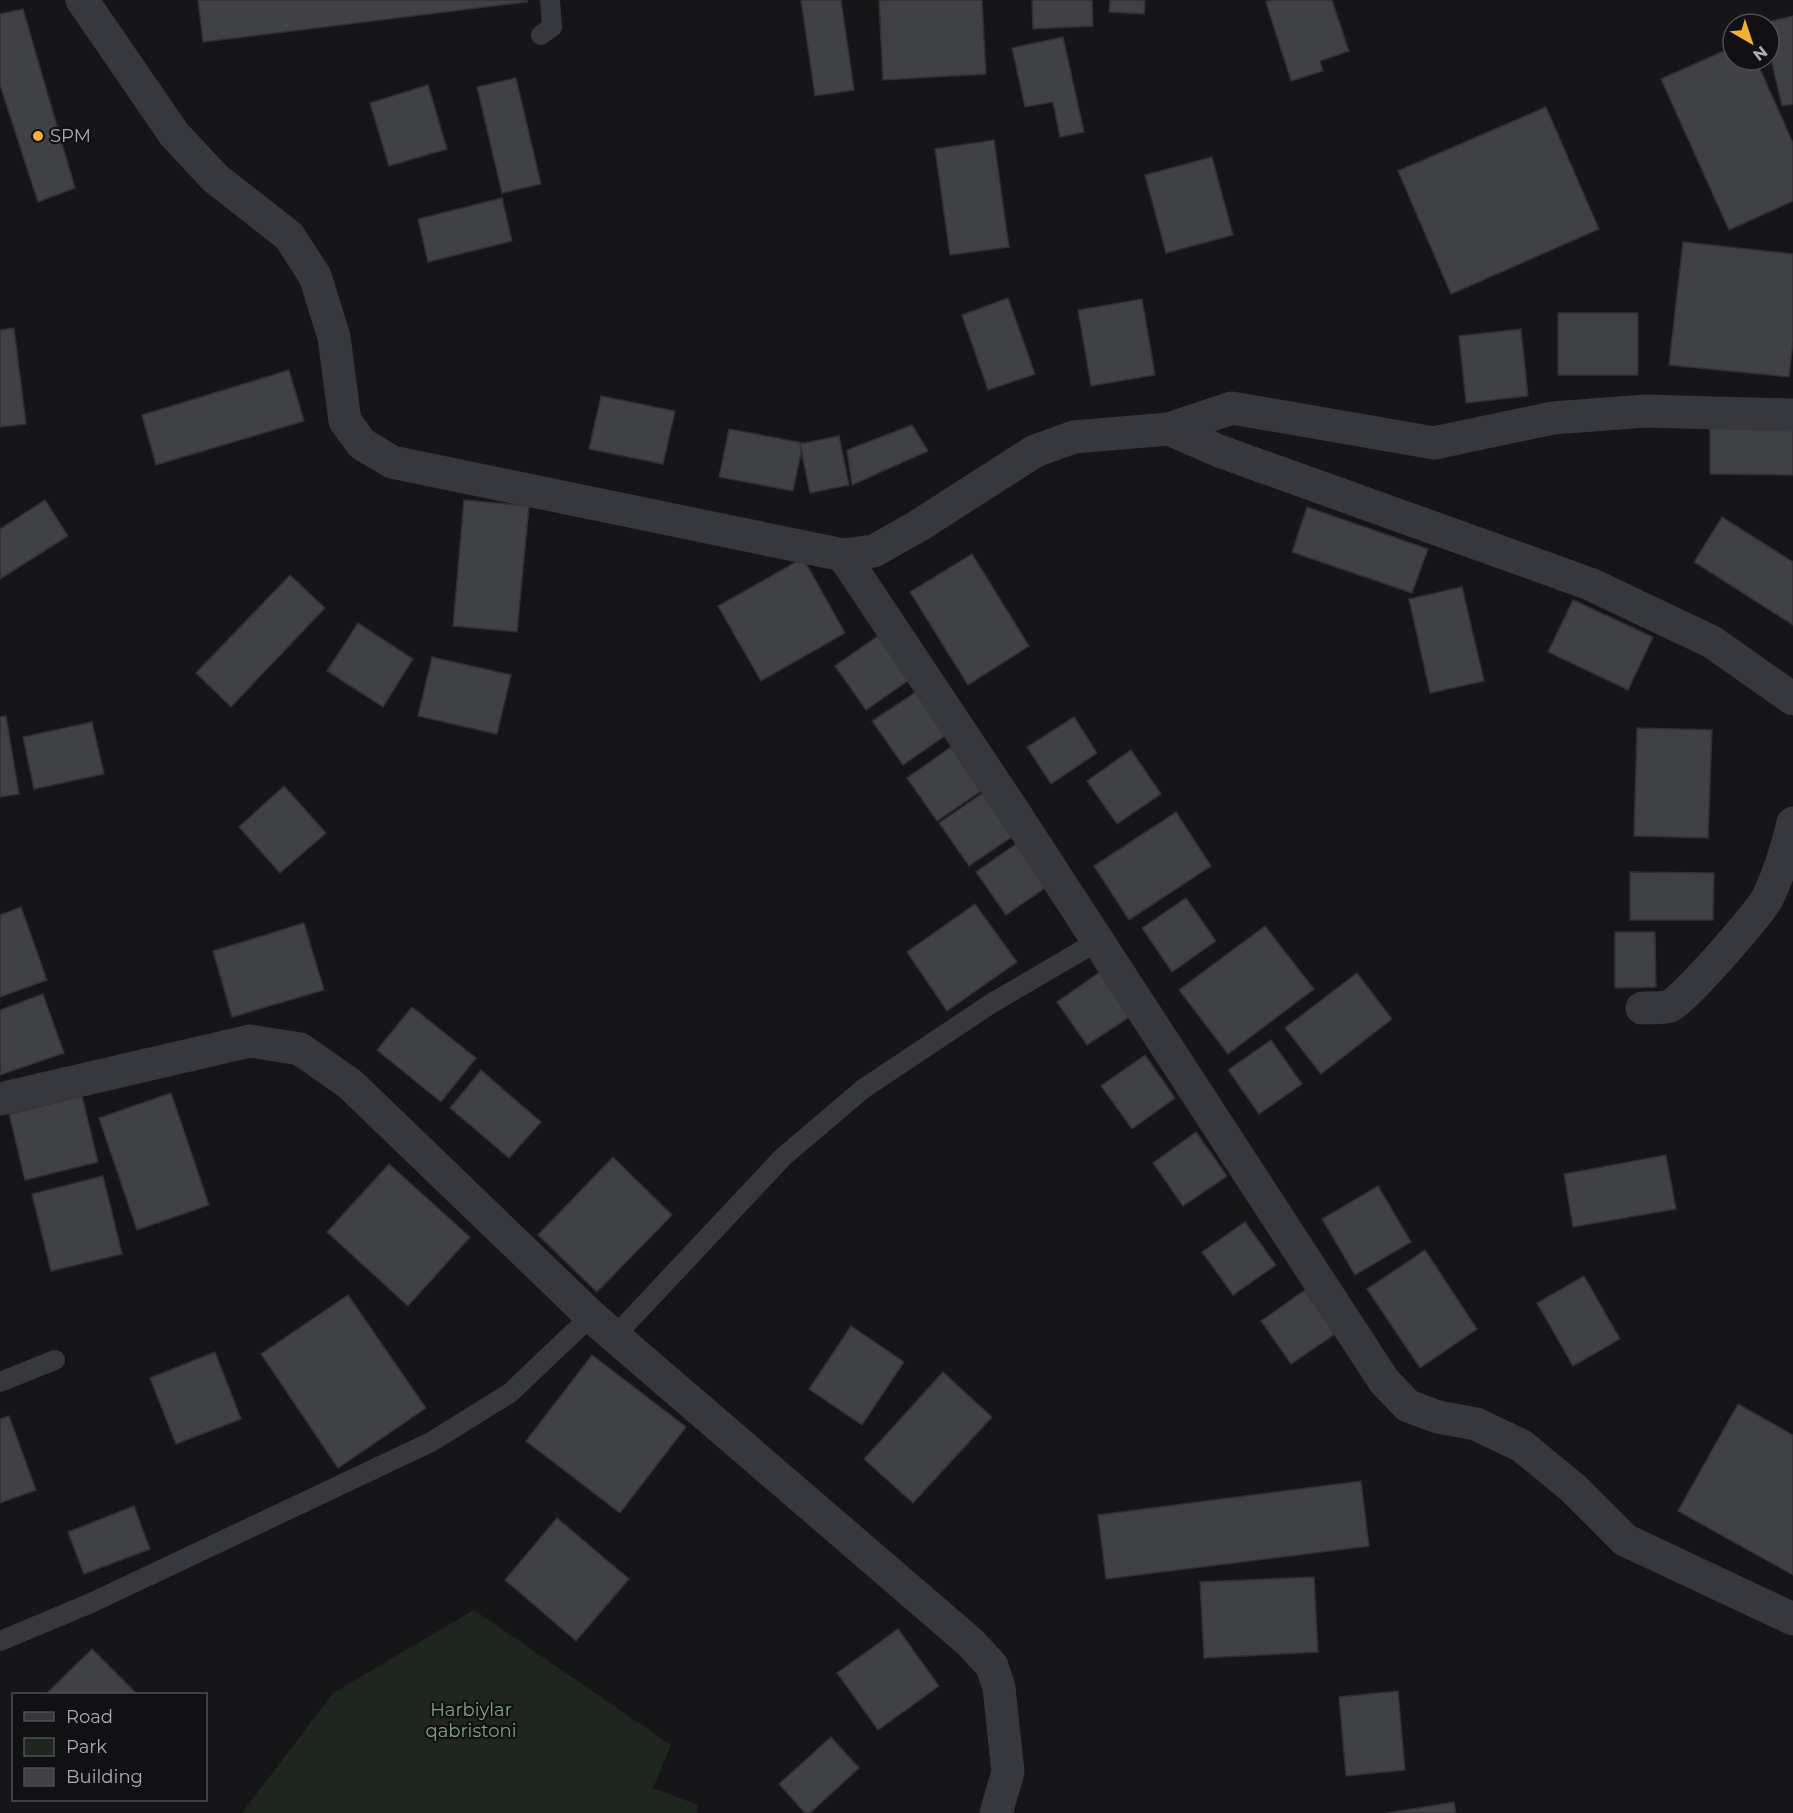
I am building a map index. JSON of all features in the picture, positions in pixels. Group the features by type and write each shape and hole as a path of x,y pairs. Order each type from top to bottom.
{"street":[{"path":"82,0 174,134 215,177 289,236 315,276 334,337 345,421 362,444 392,462 843,555 874,551 918,526 1035,451 1074,437 1169,429 1232,408 1434,443 1553,418 1646,411 1793,415"},
{"path":"1169,429 1219,451 1590,584 1712,642 1793,699"},
{"path":"843,555 1098,941 1384,1381 1408,1406 1438,1416 1476,1424 1522,1446 1573,1488 1625,1539 1793,1619"},
{"path":"1642,1008 1671,1006 1713,964 1752,918 1767,899 1788,847 1793,823"},
{"path":"0,1099 250,1041 300,1049 350,1084 603,1326 971,1643 992,1666 999,1688 1008,1772 996,1813"}],"lane":[{"path":"541,35 552,27 550,0"},
{"path":"0,1641 91,1603 431,1442 510,1393 603,1326 783,1157 863,1089 992,1003 1098,941"},
{"path":"0,1382 55,1360"}],"green space":[{"name":"Harbiylar qabristoni","path":"474,1610 671,1745 653,1788 698,1805 697,1813 242,1813 333,1693"}],"building":[{"path":"198,0 527,0 527,2 203,42"},
{"path":"801,0 841,0 854,90 815,96"},
{"path":"879,0 982,0 986,74 883,80"},
{"path":"1032,0 1092,0 1093,26 1033,29"},
{"path":"1110,0 1145,0 1144,14 1109,12"},
{"path":"1271,0 1332,0 1349,51 1320,61 1323,71 1291,81 1266,2"},
{"name":"SPM","path":"23,9 75,188 38,202 0,85 0,14"},
{"path":"1793,16 1793,104 1782,106 1774,72 1781,72 1781,19"},
{"path":"1063,37 1084,132 1060,137 1053,102 1025,107 1012,48"},
{"path":"1721,52 1721,72 1761,72 1793,143 1793,201 1729,230 1661,79"},
{"path":"516,78 541,184 502,193 477,87"},
{"path":"428,85 447,149 389,166 370,103"},
{"path":"1546,107 1599,229 1451,294 1398,171"},
{"path":"994,140 1009,247 950,255 935,149"},
{"path":"1212,157 1233,235 1166,253 1145,175"},
{"path":"502,198 512,241 428,262 418,219"},
{"path":"1683,242 1793,254 1793,341 1789,377 1669,365"},
{"path":"1008,298 1035,374 988,390 962,315"},
{"path":"1142,299 1155,375 1091,386 1078,310"},
{"path":"1558,313 1638,313 1638,375 1558,375"},
{"path":"14,328 26,424 0,427 0,330"},
{"path":"1521,329 1528,396 1466,403 1459,336"},
{"path":"289,370 304,421 156,465 142,415"},
{"path":"601,396 675,411 663,464 589,449"},
{"path":"1710,420 1793,421 1793,475 1710,474"},
{"path":"912,425 928,451 852,485 847,450"},
{"path":"729,429 803,443 793,491 719,477"},
{"path":"839,436 849,485 810,493 800,444"},
{"path":"45,500 68,536 0,579 0,529"},
{"path":"464,500 529,506 517,632 453,626"},
{"path":"1307,507 1428,549 1412,593 1292,552"},
{"path":"1722,517 1793,562 1793,625 1694,562"},
{"path":"972,554 1029,646 968,685 910,592"},
{"path":"803,558 845,633 761,681 718,606"},
{"path":"290,575 325,608 231,707 196,673"},
{"path":"1462,587 1484,681 1430,693 1409,599"},
{"path":"1573,600 1653,637 1628,690 1548,652"},
{"path":"358,623 413,659 383,707 327,671"},
{"path":"878,636 909,680 866,710 835,666"},
{"path":"432,657 511,675 497,734 418,716"},
{"path":"916,692 946,735 903,765 872,721"},
{"path":"6,716 19,794 0,797 0,717"},
{"path":"1074,717 1097,753 1051,784 1027,747"},
{"path":"92,722 104,774 34,789 23,737"},
{"path":"1637,728 1712,730 1708,838 1634,836"},
{"path":"951,747 981,791 937,821 907,778"},
{"path":"1131,750 1161,794 1117,824 1087,781"},
{"path":"284,786 326,833 280,873 239,827"},
{"path":"983,793 1013,836 969,866 939,823"},
{"path":"1176,812 1211,866 1129,920 1094,866"},
{"path":"1019,842 1049,885 1006,915 976,872"},
{"path":"1630,872 1714,873 1713,920 1630,920"},
{"path":"1186,898 1216,941 1172,972 1142,928"},
{"path":"975,904 1017,962 947,1011 907,952"},
{"path":"21,907 47,980 0,997 0,915"},
{"path":"304,923 324,990 232,1017 213,951"},
{"path":"1265,926 1314,989 1228,1054 1179,990"},
{"path":"1615,932 1655,932 1656,987 1615,988"},
{"path":"1100,972 1131,1016 1087,1045 1057,1002"},
{"path":"1357,973 1392,1019 1321,1074 1285,1028"},
{"path":"43,994 64,1053 0,1075 0,1010"},
{"path":"412,1007 476,1058 441,1102 377,1050"},
{"path":"1271,1040 1302,1084 1259,1114 1228,1070"},
{"path":"1145,1055 1175,1098 1132,1129 1101,1086"},
{"path":"481,1070 541,1122 509,1158 450,1108"},
{"path":"171,1093 209,1205 137,1230 99,1118"},
{"path":"82,1096 98,1162 25,1180 9,1114"},
{"path":"1196,1132 1227,1176 1183,1206 1153,1163"},
{"path":"1666,1155 1676,1209 1573,1227 1564,1174"},
{"path":"613,1157 672,1215 597,1292 538,1235"},
{"path":"389,1164 470,1237 408,1306 327,1232"},
{"path":"103,1176 122,1254 51,1271 32,1194"},
{"path":"1378,1186 1411,1242 1355,1275 1322,1219"},
{"path":"1245,1222 1276,1265 1233,1295 1202,1252"},
{"path":"1425,1250 1477,1329 1420,1368 1367,1289"},
{"path":"1584,1276 1620,1339 1573,1366 1537,1303"},
{"path":"1305,1290 1335,1334 1291,1364 1261,1321"},
{"path":"348,1295 426,1408 338,1468 261,1354"},
{"path":"851,1326 904,1362 862,1425 809,1389"},
{"path":"215,1352 241,1419 176,1444 150,1378"},
{"path":"592,1355 686,1427 620,1513 526,1441"},
{"path":"943,1372 992,1417 913,1503 864,1459"},
{"path":"1738,1404 1793,1435 1793,1575 1678,1511"},
{"path":"9,1416 36,1490 0,1503 0,1419"},
{"path":"1361,1481 1369,1546 1106,1579 1098,1515"},
{"path":"134,1506 150,1549 84,1574 68,1532"},
{"path":"557,1518 629,1579 576,1641 505,1580"},
{"path":"1314,1577 1318,1652 1204,1658 1200,1582"},
{"path":"898,1629 939,1686 878,1730 837,1673"},
{"path":"92,1649 136,1693 47,1693"},
{"path":"1398,1691 1405,1770 1346,1776 1339,1697"},
{"path":"831,1737 859,1768 810,1813 805,1813 779,1784"},
{"path":"1454,1802 1456,1813 1387,1813"}],"place":[{"name":"SPM","path":"38,136"}]}
